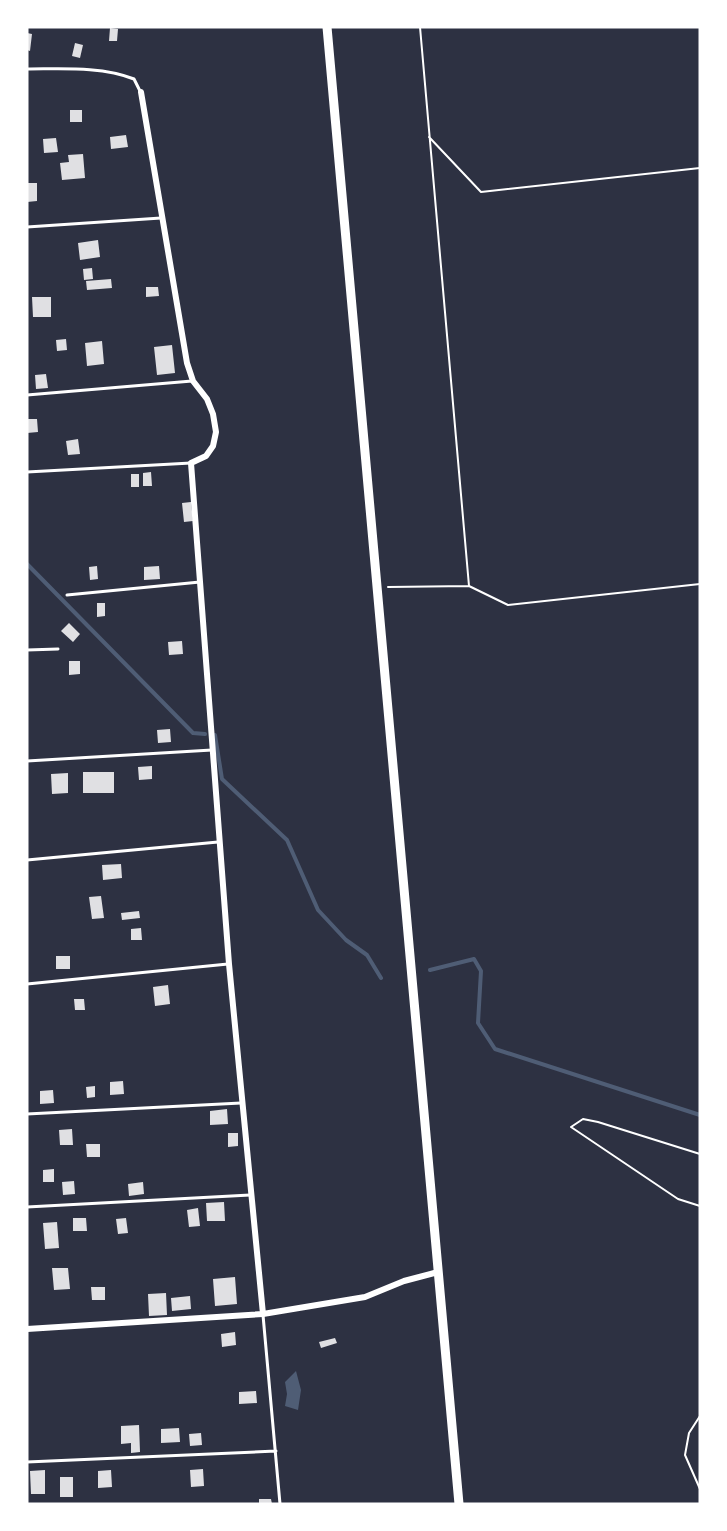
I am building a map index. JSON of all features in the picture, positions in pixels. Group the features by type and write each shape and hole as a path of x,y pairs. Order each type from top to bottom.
{"main road":[{"path":"327,27 459,1504"}],"street":[{"path":"141,92 187,363 194,381 207,399 213,414 216,432 213,446 206,456 191,463 218,842 263,1314"},
{"path":"27,1329 263,1314 365,1297 404,1281 438,1272"}],"lane":[{"path":"27,69 89,70 120,74 134,79 141,92"},
{"path":"27,227 161,218"},
{"path":"27,395 194,381"},
{"path":"27,471 191,463"},
{"path":"66,595 200,582"},
{"path":"27,650 58,649"},
{"path":"27,761 212,750"},
{"path":"27,860 218,842"},
{"path":"27,984 229,964"},
{"path":"27,1114 243,1103"},
{"path":"27,1207 252,1195"},
{"path":"263,1314 280,1504"},
{"path":"27,1462 276,1451"}],"path":[{"path":"420,27 469,586"},
{"path":"429,137 481,192 700,168"},
{"path":"376,587 469,586 508,605 700,584"},
{"path":"700,1154 583,1119 571,1127 678,1199 700,1206"},
{"path":"700,1416 689,1433 685,1455 700,1489"}],"water":[{"path":"296,1371 301,1390 298,1410 285,1406 287,1394 285,1382"}],"building":[{"path":"110,28 118,29 117,41 109,41"},
{"path":"27,33 32,34 30,51 27,50"},
{"path":"75,43 83,45 80,58 72,56"},
{"path":"70,110 82,110 82,122 70,122"},
{"path":"126,135 128,147 111,149 110,137"},
{"path":"56,138 58,152 44,153 43,139"},
{"path":"83,154 85,178 62,180 60,163 69,162 68,155"},
{"path":"27,183 37,183 37,201 27,202"},
{"path":"98,240 100,257 80,260 78,243"},
{"path":"92,268 93,279 84,280 83,269"},
{"path":"111,279 112,288 87,290 86,281"},
{"path":"146,287 158,287 159,296 146,297"},
{"path":"32,297 51,297 51,317 33,317"},
{"path":"66,339 67,350 57,351 56,340"},
{"path":"102,341 104,364 87,366 85,343"},
{"path":"172,345 175,373 157,375 154,347"},
{"path":"46,374 48,388 36,389 35,375"},
{"path":"27,419 37,419 38,432 27,433"},
{"path":"78,439 80,454 68,455 66,441"},
{"path":"151,472 152,486 143,486 143,473"},
{"path":"131,474 139,474 139,487 131,487"},
{"path":"191,502 193,521 184,522 182,503"},
{"path":"97,566 98,579 90,580 89,567"},
{"path":"159,566 160,579 144,580 144,567"},
{"path":"97,603 105,603 105,616 97,617"},
{"path":"69,623 80,634 73,642 61,631"},
{"path":"182,641 183,654 169,655 168,642"},
{"path":"69,661 80,661 80,674 69,675"},
{"path":"170,729 171,742 158,743 157,730"},
{"path":"152,766 152,779 139,780 138,767"},
{"path":"83,772 114,772 114,793 83,793"},
{"path":"68,773 68,793 52,794 51,774"},
{"path":"121,864 122,878 103,880 102,865"},
{"path":"101,896 104,918 92,919 89,897"},
{"path":"139,911 140,918 122,920 121,913"},
{"path":"141,928 142,940 131,940 131,929"},
{"path":"56,956 70,956 70,969 56,969"},
{"path":"168,985 170,1004 155,1006 153,987"},
{"path":"74,999 84,999 85,1010 75,1010"},
{"path":"123,1081 124,1094 110,1095 110,1082"},
{"path":"95,1086 95,1097 87,1098 86,1087"},
{"path":"53,1090 54,1103 40,1104 40,1091"},
{"path":"227,1109 228,1124 210,1125 210,1111"},
{"path":"72,1129 73,1145 60,1145 59,1130"},
{"path":"228,1133 238,1133 238,1146 228,1147"},
{"path":"86,1144 100,1144 100,1157 87,1157"},
{"path":"54,1169 54,1182 43,1182 43,1170"},
{"path":"74,1181 75,1194 63,1195 62,1182"},
{"path":"143,1182 144,1194 129,1196 128,1184"},
{"path":"224,1202 225,1221 207,1221 206,1203"},
{"path":"198,1208 200,1226 189,1227 187,1210"},
{"path":"73,1218 86,1218 87,1231 73,1231"},
{"path":"126,1218 128,1233 118,1234 116,1219"},
{"path":"57,1222 59,1248 45,1249 43,1223"},
{"path":"52,1268 68,1268 70,1289 54,1290"},
{"path":"235,1277 237,1304 215,1306 213,1279"},
{"path":"91,1287 105,1287 105,1300 92,1300"},
{"path":"166,1293 167,1315 149,1316 148,1294"},
{"path":"190,1296 191,1309 172,1311 171,1298"},
{"path":"235,1332 236,1345 222,1347 221,1334"},
{"path":"335,1338 337,1343 321,1348 319,1342"},
{"path":"256,1391 257,1403 239,1404 239,1392"},
{"path":"139,1425 140,1452 131,1453 131,1443 121,1444 121,1426"},
{"path":"179,1428 180,1442 161,1443 161,1429"},
{"path":"201,1433 202,1445 190,1446 189,1434"},
{"path":"203,1469 204,1486 191,1487 190,1470"},
{"path":"45,1470 45,1494 31,1494 30,1471"},
{"path":"111,1470 112,1487 98,1488 98,1471"},
{"path":"60,1477 73,1477 73,1497 60,1497"},
{"path":"259,1499 271,1499 272,1504 259,1504"}],"waterway":[{"path":"27,564 193,733 205,734"},
{"path":"215,735 222,779 287,840 318,910 346,940 367,955 381,978"},
{"path":"430,970 474,959 481,971 478,1023 495,1049 700,1115"}]}
